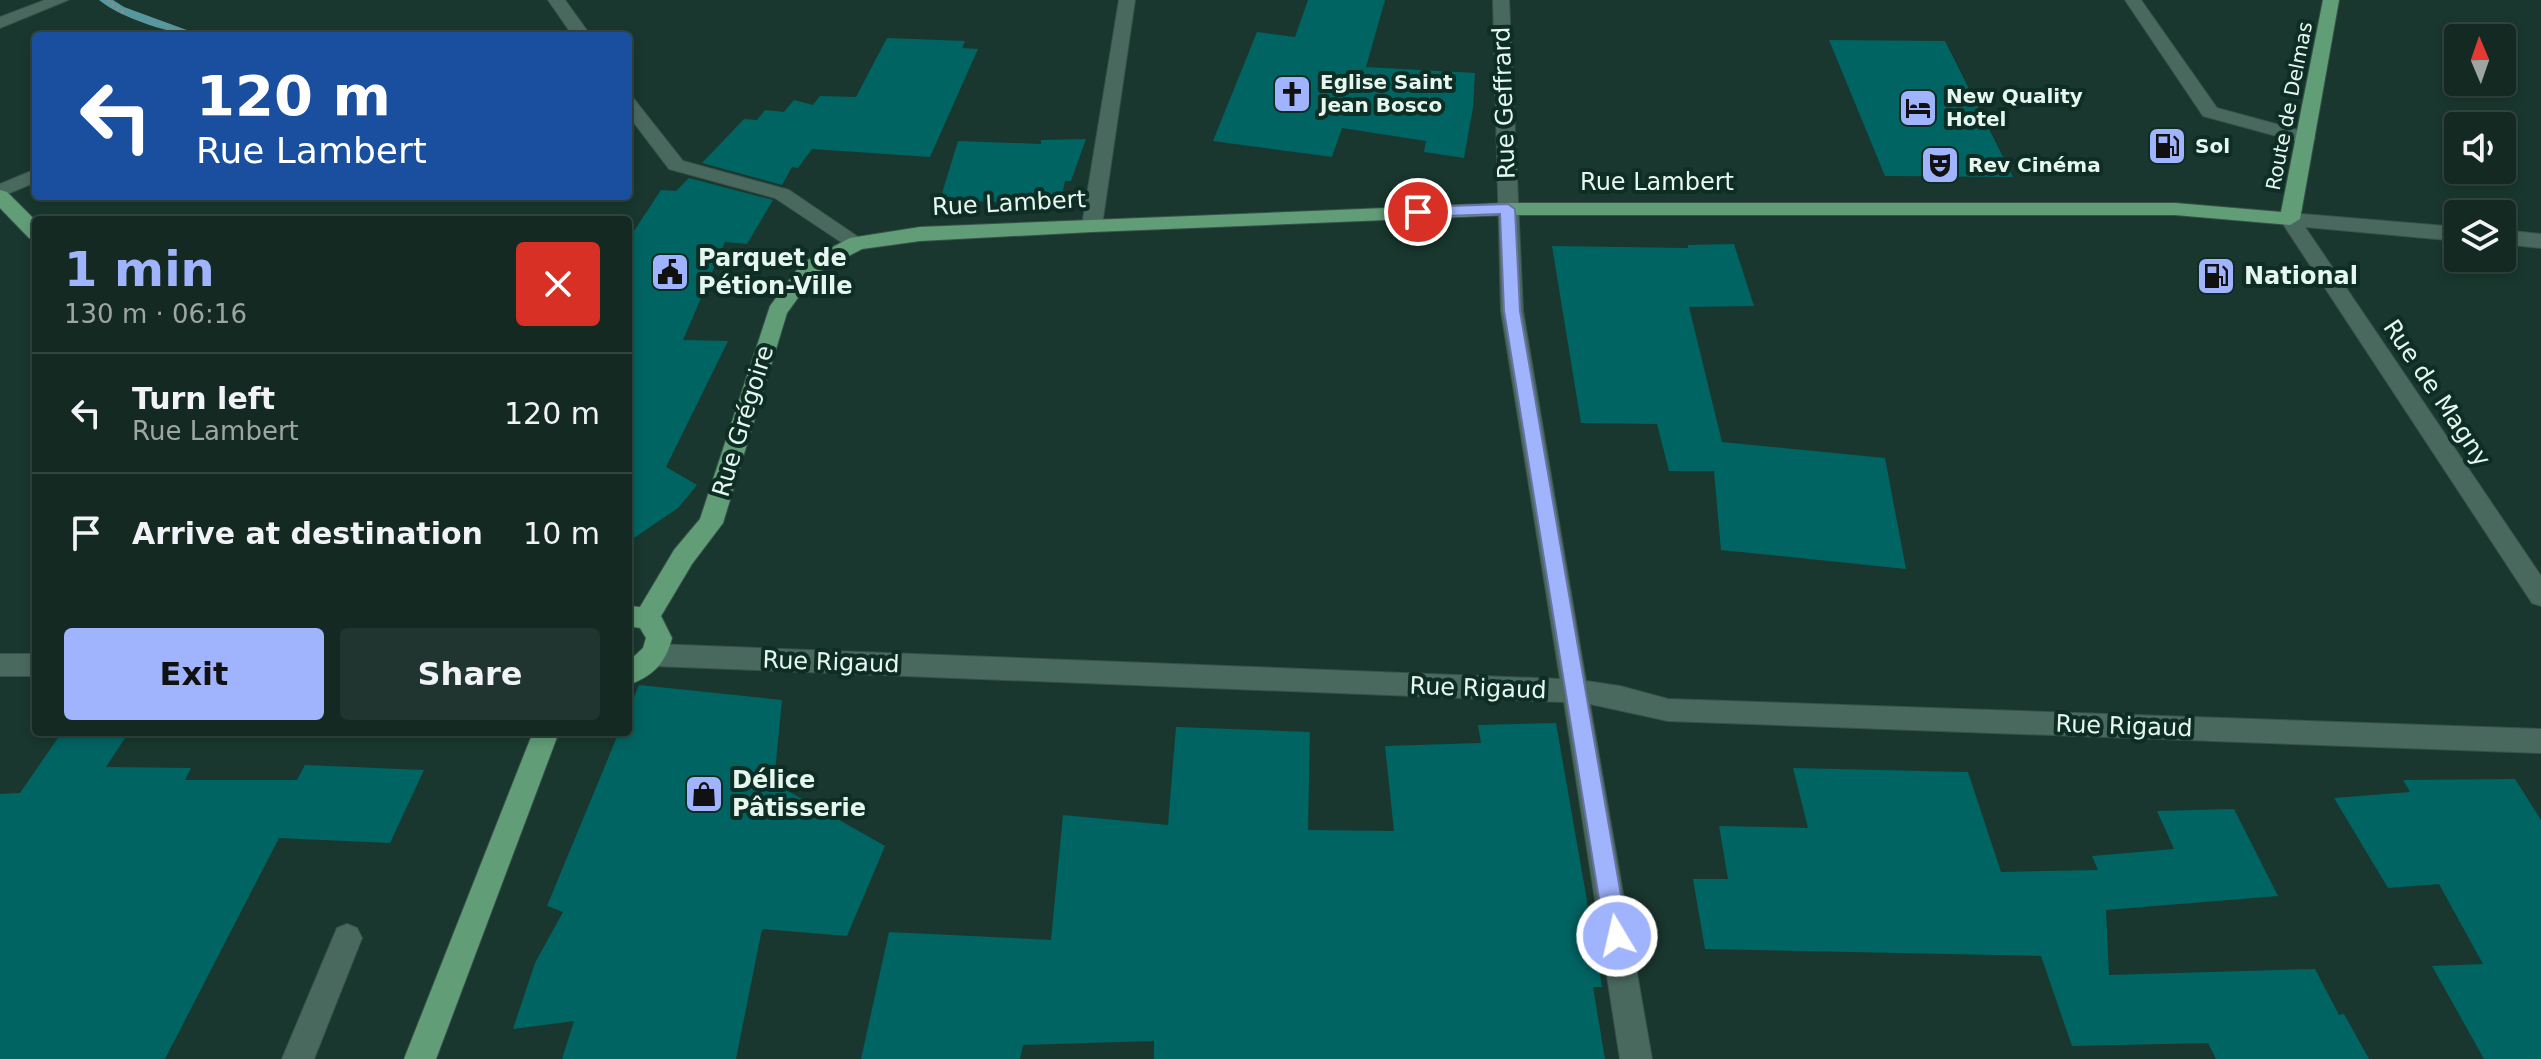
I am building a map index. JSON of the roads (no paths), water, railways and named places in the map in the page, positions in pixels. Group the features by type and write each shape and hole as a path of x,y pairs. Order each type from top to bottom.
{"main road":[{"name":"Route de Delmas","path":"2290,219 2331,0"},
{"path":"0,194 32,229"},
{"name":"Rue Lambert","path":"857,243 920,234 1092,225 1508,209 2175,209 2290,219"},
{"name":"Rue Grégoire","path":"637,618 711,523 777,311 809,268 857,243"},
{"path":"632,672 646,664 658,647 658,630 637,618"},
{"path":"420,1059 544,736"}],"street":[{"path":"0,23 60,0"},
{"path":"1092,225 1127,0"},
{"name":"Rue Geffrard","path":"1501,0 1512,311 1636,1059"},
{"path":"2133,0 2210,112 2306,138"},
{"path":"560,1 579,32"},
{"path":"632,108 676,165 782,194 857,243"},
{"path":"0,194 32,177"},
{"name":"Rue Lambert","path":"2290,219 2444,233"},
{"name":"Rue de Magny","path":"2290,219 2541,596"},
{"path":"2516,238 2541,241"},
{"name":"Rue Rigaud","path":"654,655 1577,691 1620,697 1668,710 2541,741"},
{"path":"0,665 32,665"},
{"path":"298,1059 347,938"}],"waterway":[{"path":"105,0 120,9 186,32"}],"place":[{"name":"Eglise Saint Jean Bosco","path":"1292,94"},
{"name":"New Quality Hotel","path":"1918,108"},
{"name":"Sol","path":"2167,146"},
{"name":"Rev Cinéma","path":"1940,165"},
{"name":"Parquet de Pétion-Ville","path":"670,272"},
{"name":"National","path":"2216,276"},
{"name":"Délice Pâtisserie","path":"704,794"}]}
